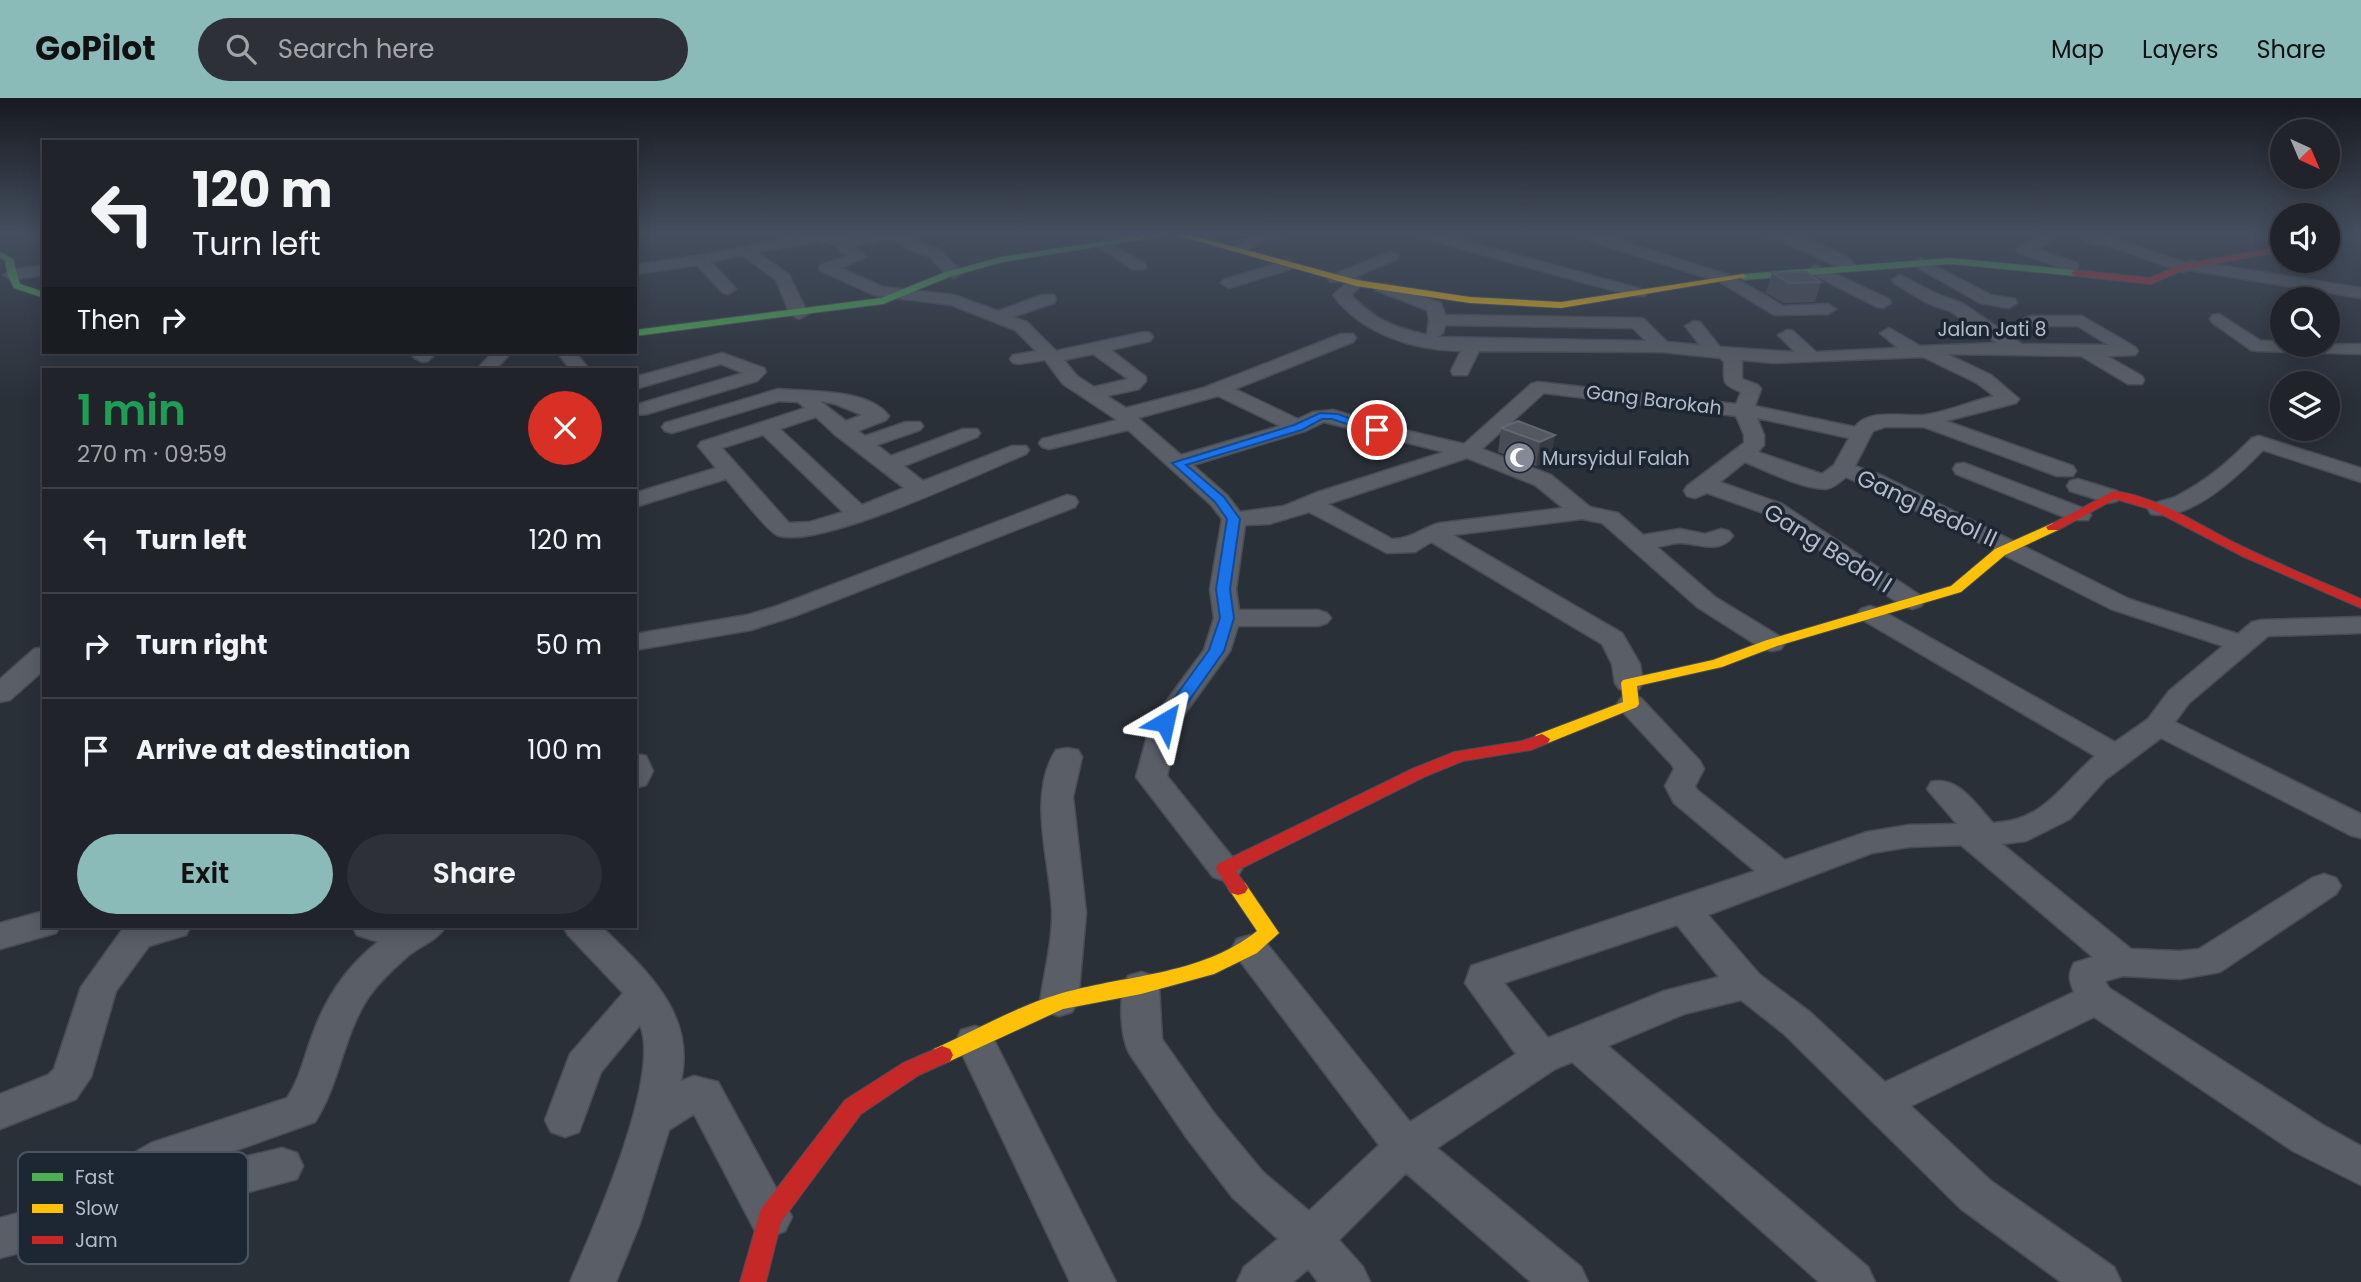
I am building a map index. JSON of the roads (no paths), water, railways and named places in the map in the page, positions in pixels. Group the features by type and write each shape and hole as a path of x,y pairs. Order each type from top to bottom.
{"street":[{"path":"788,289 799,314"},
{"path":"753,1282 770,1217 853,1107 911,1069 1059,1002 1141,986 1206,969 1250,948 1269,933 1225,869 1151,777 1165,722 1217,651 1227,618 1223,589 1234,519 1219,500 1127,419 1070,380 1051,355 1021,326 954,300 871,289"},
{"path":"637,332 870,304 910,294 917,289"},
{"name":"Jalan Jati 8","path":"1348,289 1341,295 1360,315 1387,331 1432,343 1472,346 1662,347 1747,355 1811,357 1921,352"},
{"path":"1387,289 1435,307 1437,320 1432,343"},
{"path":"1396,289 1470,300 1570,305 1662,289"},
{"path":"1625,289 1639,293"},
{"path":"1743,289 1780,311 1828,309"},
{"path":"1855,289 1883,303"},
{"path":"1916,289 1956,307 2019,350"},
{"path":"1969,289 1986,299 2009,303"},
{"path":"2330,289 2361,293"},
{"path":"2340,295 2343,291"},
{"path":"997,317 1048,299"},
{"path":"2219,319 2256,346 2270,346"},
{"path":"1437,320 1638,323 1662,347"},
{"name":"Jalan Jati 8","path":"1956,355 2019,350 2080,351 2129,351 2081,321 2029,321 2080,351"},
{"path":"1694,326 1720,352 1733,360 1733,382 1751,389 1746,403 1754,445 1742,454"},
{"path":"1729,332 1747,355"},
{"path":"1888,332 1921,352"},
{"path":"1944,334 1956,355 1994,364"},
{"path":"2340,334 2361,338"},
{"path":"1787,335 1811,357"},
{"path":"1019,359 1096,348 1144,337"},
{"path":"1049,443 1221,390 1348,338"},
{"path":"1841,338 1862,356"},
{"path":"1460,371 1472,346"},
{"path":"1088,394 1137,382 1137,377 1096,348"},
{"path":"2340,348 2361,349"},
{"path":"2080,351 2135,380"},
{"name":"Gang Bedol II","path":"1921,352 1956,355 2009,399 1926,421 1883,421 1866,427 1843,469 1875,481 2120,604 2243,644"},
{"path":"487,368 501,354"},
{"path":"568,354 579,368"},
{"path":"637,382 722,358 757,372 750,377 638,408"},
{"name":"Gang Barokah","path":"1468,451 1538,388 1746,403 1777,415 1861,435"},
{"path":"1221,390 1298,427"},
{"path":"708,446 766,428 828,394 879,416 841,430"},
{"path":"672,427 778,395 810,404 920,490"},
{"path":"638,408 708,446 782,529 792,533 858,514 1019,450"},
{"path":"1178,463 1298,427 1320,416 1334,416 1377,430 1468,451 1543,480 1582,512"},
{"path":"1926,421 2072,478 2109,496"},
{"path":"861,444 913,426"},
{"path":"766,428 858,514"},
{"path":"888,465 970,433"},
{"path":"2159,509 2183,502 2224,478 2258,442 2361,475"},
{"path":"1234,519 1269,517 1468,451"},
{"path":"1742,454 1816,481 1829,481 1843,469"},
{"name":"Gang Bedol I","path":"1742,454 1699,487 1774,509 1912,601"},
{"path":"1964,469 2080,515"},
{"path":"637,499 730,471"},
{"path":"1225,869 1418,773 1460,756 1525,746 1630,694 1772,643 1956,589 1970,580 1982,564 2008,547 2080,515 2109,496 2123,495 2159,509 2231,546 2361,604"},
{"path":"637,642 751,622 786,611 1066,502"},
{"path":"1310,503 1387,545 1407,547 1431,532 1582,512 1610,518 1706,602 1772,643"},
{"path":"1431,532 1613,639 1626,664 1630,694 1689,769 1681,786 1685,796 1779,873"},
{"path":"1638,543 1681,536 1706,541 1721,536"},
{"path":"1870,614 2115,755"},
{"path":"1227,618 1318,618"},
{"path":"1852,1282 1558,1050 1483,983 1484,976 1684,910 1867,843 1909,836 2015,833 2059,812 2094,773 2158,725 2179,696 2261,628 2361,625"},
{"path":"0,694 42,657"},
{"path":"2158,725 2361,827"},
{"path":"1059,1002 1069,913 1058,797 1067,757"},
{"path":"1941,789 1976,833 2123,962"},
{"path":"2324,886 2207,962 2180,965 2123,962 2087,973 2087,981 2095,998 2308,1138 2361,1167"},
{"path":"1684,910 1747,985 1797,1023 1976,1195 2098,1282"},
{"path":"0,936 42,925"},
{"path":"0,1112 62,1087 71,1077 99,987 140,931 160,928"},
{"path":"582,928 645,993 665,1038 663,1073 652,1119 618,1223 593,1282"},
{"path":"178,1152 301,1110 317,1083 332,1032 351,991 401,930"},
{"path":"1250,948 1405,1147 1565,1282"},
{"path":"1260,1282 1310,1239 1405,1147 1558,1050 1677,1001 1747,985"},
{"path":"1141,986 1143,1042 1200,1125 1248,1185 1310,1239 1347,1282"},
{"path":"565,1120 584,1065 645,993"},
{"path":"1879,1103 2070,1013 2095,998"},
{"path":"975,1041 1093,1282"},
{"path":"652,1119 694,1093 704,1094 770,1217"},
{"path":"248,1174 282,1166"},
{"path":"0,1238 18,1233"}],"place":[{"name":"Mursyidul Falah","path":"1519,458"}]}
